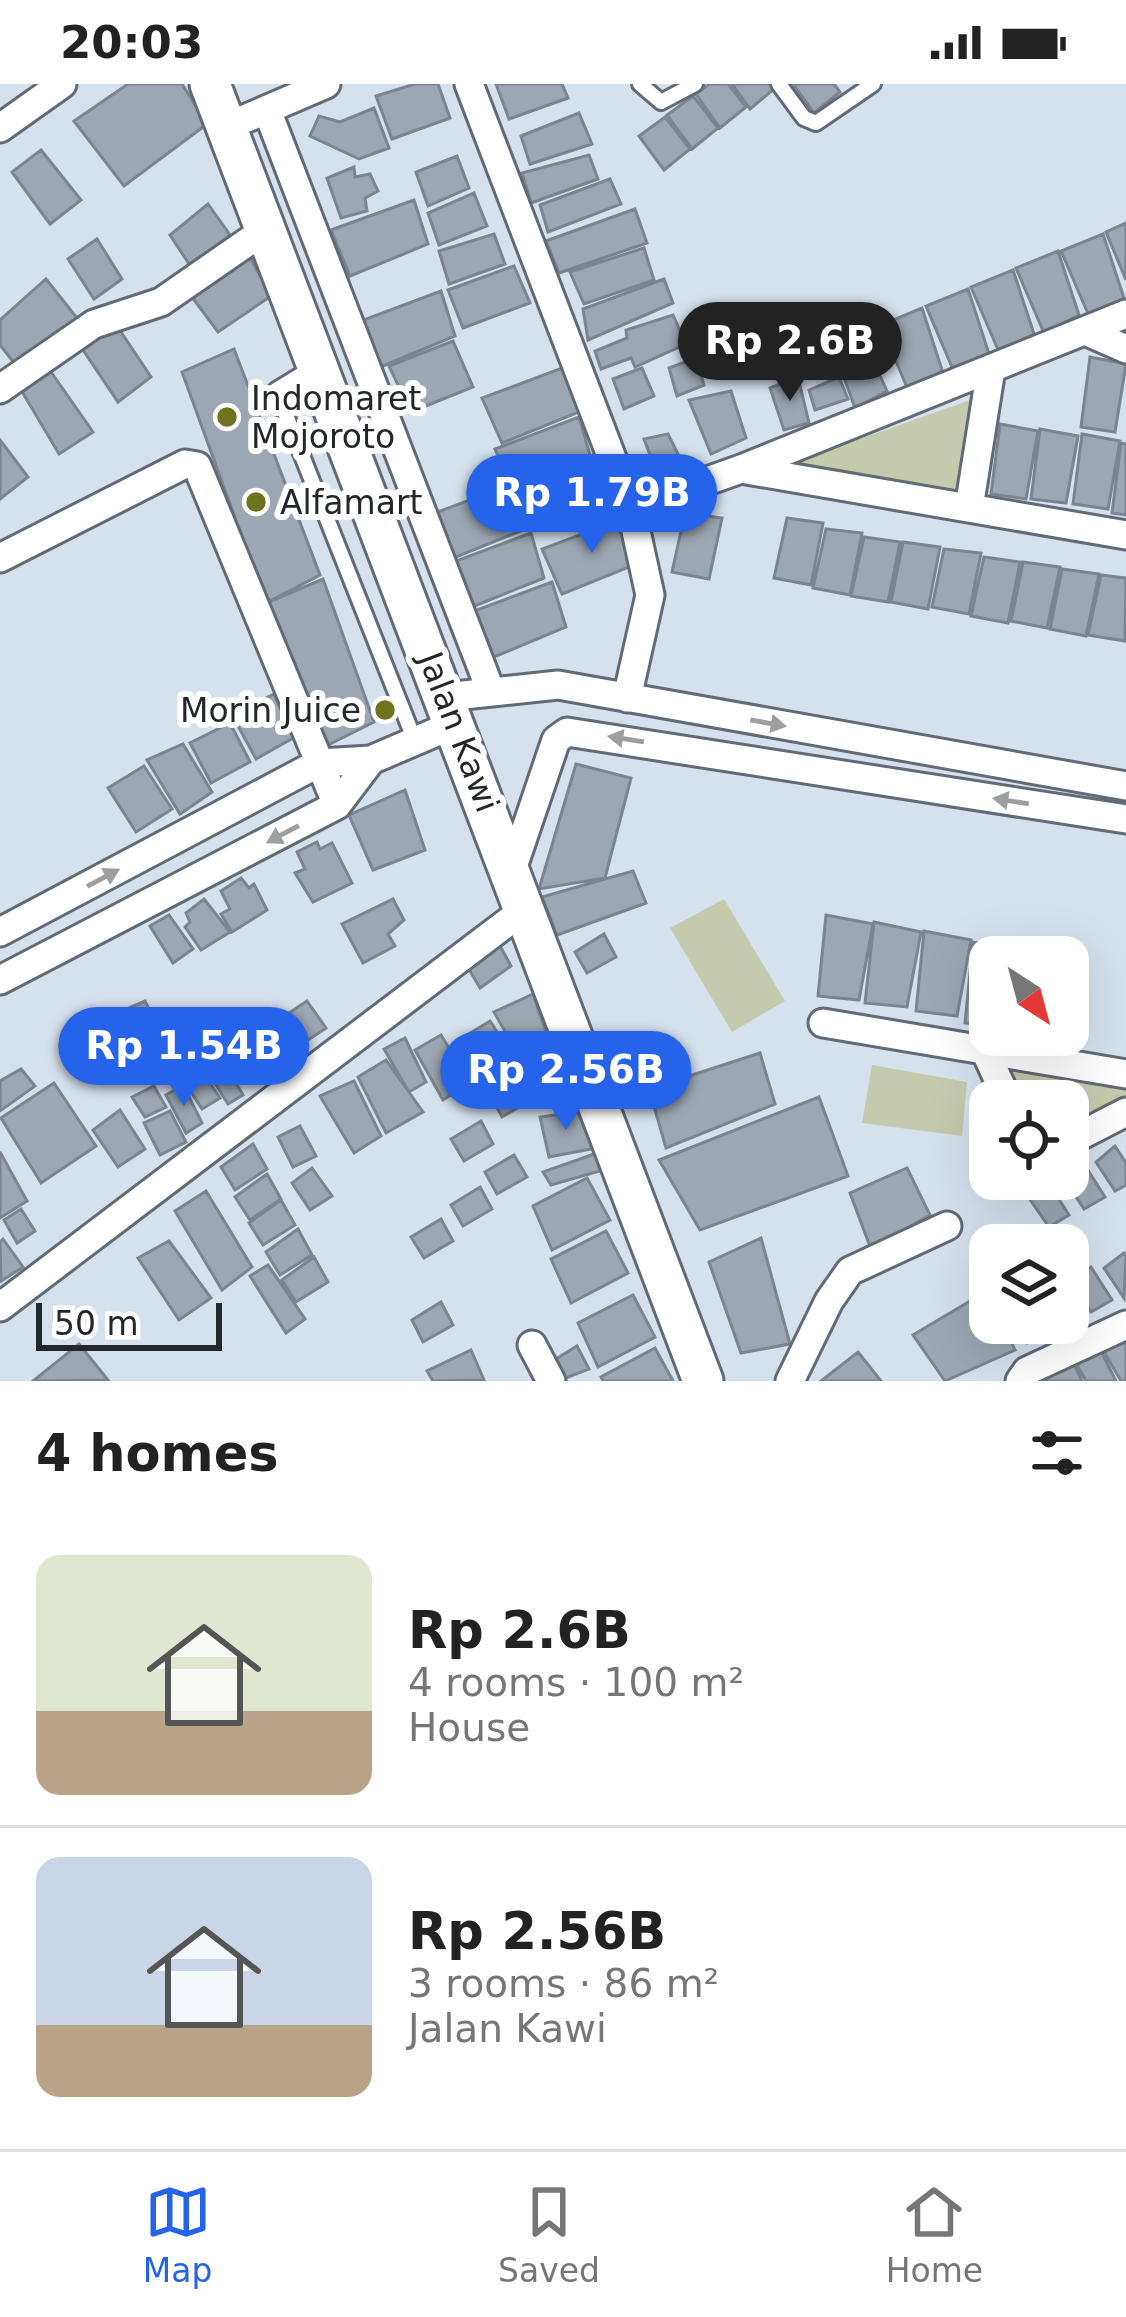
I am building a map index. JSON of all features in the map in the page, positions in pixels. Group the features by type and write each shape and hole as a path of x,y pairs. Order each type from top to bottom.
{"main road":[{"name":"Jalan Kawi","path":"210,84 703,1381"}],"street":[{"path":"0,128 62,84"},
{"path":"226,127 326,84"},
{"path":"469,84 632,508 650,595 627,698"},
{"path":"267,110 490,689"},
{"path":"0,389 94,324 161,302 265,230"},
{"path":"632,508 742,470 1126,314"},
{"path":"1085,331 1126,349"},
{"path":"969,508 991,369"},
{"path":"0,559 168,472 185,464 197,466 205,474 337,806"},
{"path":"742,470 1126,535"},
{"path":"0,932 319,763 371,760 415,741 450,710 490,689 558,685 1126,786"},
{"path":"710,751 715,713"},
{"path":"512,870 561,735 576,731 1126,820"},
{"path":"0,980 337,806 371,760"},
{"path":"0,1307 525,909"},
{"path":"823,1023 969,1050"},
{"path":"1006,1056 1126,1074"},
{"path":"1089,1131 1126,1112"},
{"path":"790,1381 850,1271 947,1226"},
{"path":"1020,1381 1027,1371 1126,1325"},
{"path":"532,1345 551,1381"}],"lane":[{"path":"640,84 661,102 695,84"},
{"path":"779,84 804,118 816,123 873,84"},
{"path":"317,366 276,390 415,741"}],"green space":[{"path":"976,398 956,491 786,465"},
{"path":"724,899 785,1001 732,1032 670,928"},
{"path":"872,1065 967,1082 962,1136 862,1123"},
{"path":"1001,1065 1126,1082 1126,1099 1089,1116 1089,1080 1008,1080"}],"building":[{"path":"128,84 182,84 207,124 124,186 74,121"},
{"path":"415,84 438,84 450,118 392,139 376,96"},
{"path":"496,84 562,84 568,98 509,119"},
{"path":"709,84 728,84 746,107 720,128 696,94"},
{"path":"732,84 772,84 775,88 750,109"},
{"path":"793,84 834,84 840,92 814,113"},
{"path":"693,96 718,128 692,149 667,115"},
{"path":"374,108 389,148 359,159 310,136 319,116 340,122"},
{"path":"579,113 592,144 530,164 521,136"},
{"path":"665,117 690,149 664,170 639,136"},
{"path":"41,150 81,200 50,224 12,172"},
{"path":"589,155 598,179 531,203 522,173"},
{"path":"457,156 469,188 428,206 416,172"},
{"path":"354,167 355,177 370,174 378,191 365,198 367,211 341,218 327,178"},
{"path":"610,179 621,204 548,232 540,205"},
{"path":"474,193 487,226 439,245 428,213"},
{"path":"414,200 428,244 350,276 331,230"},
{"path":"208,204 230,235 191,267 170,235"},
{"path":"635,209 647,243 559,273 546,241"},
{"path":"1126,223 1126,280 1106,232"},
{"path":"494,234 505,264 449,284 439,251"},
{"path":"1103,234 1124,298 1089,316 1061,251"},
{"path":"97,239 122,279 94,299 68,259"},
{"path":"644,248 654,280 584,304 570,272"},
{"path":"1058,251 1079,315 1044,333 1016,268"},
{"path":"247,252 271,296 218,332 189,293"},
{"path":"514,266 530,303 463,328 448,290"},
{"path":"1013,270 1034,334 999,352 971,287"},
{"path":"46,279 77,318 15,364 0,345 0,320"},
{"path":"664,279 673,303 588,340 583,309"},
{"path":"968,289 989,354 954,372 926,306"},
{"path":"441,291 455,336 378,368 358,322"},
{"path":"922,308 943,373 908,390 881,325"},
{"path":"673,315 686,344 635,367 631,358 601,369 595,351 627,338 626,330"},
{"path":"117,326 151,377 118,402 81,347"},
{"path":"453,341 473,387 411,412 389,366"},
{"path":"866,345 887,391 855,408 836,355"},
{"path":"234,349 320,575 266,603 182,372"},
{"path":"1090,357 1126,364 1115,432 1081,427"},
{"path":"696,358 704,385 677,396 669,368"},
{"path":"565,367 579,412 502,443 482,398"},
{"path":"642,368 654,396 624,409 613,379"},
{"path":"49,369 93,432 59,454 21,390"},
{"path":"798,377 809,423 784,430 770,388"},
{"path":"839,377 848,399 815,410 809,390"},
{"path":"731,391 746,438 711,454 689,400"},
{"path":"579,417 592,462 515,494 495,449"},
{"path":"1000,424 1038,431 1026,499 991,494"},
{"path":"1040,429 1078,436 1066,503 1031,499"},
{"path":"668,434 681,460 657,473 644,439"},
{"path":"1082,434 1120,441 1108,509 1073,504"},
{"path":"0,440 28,477 0,499"},
{"path":"1121,443 1126,444 1126,515 1112,513"},
{"path":"510,485 523,530 446,561 427,516"},
{"path":"685,513 722,518 709,579 672,572"},
{"path":"625,518 639,563 562,594 542,549"},
{"path":"787,518 823,523 811,585 774,578"},
{"path":"826,529 862,533 850,595 813,588"},
{"path":"531,533 544,578 467,609 448,564"},
{"path":"864,537 900,542 888,602 851,596"},
{"path":"903,542 940,547 928,609 891,602"},
{"path":"944,549 981,553 969,614 932,607"},
{"path":"984,557 1020,562 1008,623 971,616"},
{"path":"1023,562 1060,567 1047,628 1011,621"},
{"path":"1062,569 1099,574 1086,636 1050,629"},
{"path":"1101,575 1126,578 1125,641 1088,635"},
{"path":"323,579 374,722 326,746 264,604"},
{"path":"552,582 566,627 489,659 469,613"},
{"path":"274,694 293,738 256,759 232,715"},
{"path":"230,723 250,762 211,783 190,743"},
{"path":"183,744 212,792 180,814 147,760"},
{"path":"576,764 631,778 605,878 539,889"},
{"path":"144,766 172,809 136,832 108,788"},
{"path":"405,790 425,850 373,870 349,815"},
{"path":"317,842 320,849 332,843 352,883 313,902 295,873 305,869 297,852"},
{"path":"633,871 646,903 557,935 542,897"},
{"path":"241,878 249,888 254,884 267,910 232,932 221,914 230,909 221,891"},
{"path":"204,899 230,932 201,950 185,927 190,922 186,913"},
{"path":"393,899 404,920 388,934 395,946 363,963 342,924"},
{"path":"169,915 193,949 173,963 150,926"},
{"path":"826,915 873,924 859,1000 818,996"},
{"path":"874,922 921,932 907,1007 865,1003"},
{"path":"924,931 969,940 957,1016 916,1011"},
{"path":"604,934 616,957 587,973 575,952"},
{"path":"499,944 511,966 480,988 466,964"},
{"path":"533,994 546,1032 515,1049 494,1012"},
{"path":"145,1001 156,1023 132,1032 122,1011"},
{"path":"307,1001 326,1028 305,1042 286,1015"},
{"path":"178,1016 196,1055 178,1065 159,1025"},
{"path":"287,1016 306,1043 285,1057 266,1030"},
{"path":"490,1021 522,1070 484,1096 454,1043"},
{"path":"121,1023 147,1067 123,1082 98,1037"},
{"path":"156,1026 175,1067 155,1078 132,1035"},
{"path":"441,1035 470,1083 443,1100 415,1050"},
{"path":"271,1037 285,1068 266,1076 252,1047"},
{"path":"405,1038 426,1082 409,1092 384,1049"},
{"path":"544,1039 562,1078 536,1090 518,1055"},
{"path":"244,1041 261,1071 238,1083 222,1054"},
{"path":"760,1053 775,1104 666,1148 649,1089"},
{"path":"208,1056 220,1056 243,1095 228,1104 203,1064"},
{"path":"386,1060 423,1112 386,1133 358,1077"},
{"path":"196,1062 220,1098 202,1109 180,1075 184,1065"},
{"path":"21,1069 35,1086 0,1111 0,1081"},
{"path":"519,1078 531,1100 502,1117 490,1095"},
{"path":"354,1081 381,1136 354,1153 320,1096"},
{"path":"54,1083 96,1146 41,1183 1,1118"},
{"path":"183,1085 202,1123 186,1133 166,1095"},
{"path":"154,1086 166,1107 145,1117 132,1097"},
{"path":"819,1097 848,1176 700,1230 659,1160"},
{"path":"120,1110 145,1149 118,1167 93,1130"},
{"path":"170,1111 186,1142 160,1155 144,1123"},
{"path":"586,1111 591,1149 549,1157 540,1117"},
{"path":"481,1121 493,1144 464,1161 451,1139"},
{"path":"300,1126 316,1156 293,1167 278,1137"},
{"path":"253,1144 267,1169 235,1190 221,1167"},
{"path":"1115,1146 1126,1163 1126,1185 1115,1191 1096,1162"},
{"path":"0,1152 27,1201 0,1218"},
{"path":"597,1153 603,1170 551,1185 543,1172"},
{"path":"514,1155 527,1177 497,1194 485,1172"},
{"path":"312,1168 332,1196 310,1210 292,1183"},
{"path":"907,1168 930,1215 871,1249 850,1193"},
{"path":"1089,1172 1105,1197 1084,1209 1078,1200 1089,1200"},
{"path":"267,1174 281,1199 250,1220 235,1197"},
{"path":"587,1178 610,1220 552,1250 533,1206"},
{"path":"480,1187 492,1209 463,1226 451,1205"},
{"path":"206,1191 252,1267 222,1290 175,1211"},
{"path":"281,1200 295,1225 263,1245 249,1223"},
{"path":"1030,1200 1059,1200 1069,1215 1047,1224"},
{"path":"21,1209 35,1231 17,1243 4,1220"},
{"path":"441,1219 453,1241 424,1258 411,1237"},
{"path":"298,1229 312,1255 280,1275 266,1252"},
{"path":"606,1231 628,1273 571,1303 551,1259"},
{"path":"761,1238 790,1344 741,1353 709,1262"},
{"path":"3,1239 23,1267 1,1281 0,1242"},
{"path":"169,1241 211,1298 179,1320 138,1258"},
{"path":"1126,1256 1124,1298 1104,1268"},
{"path":"314,1257 328,1282 296,1302 282,1280"},
{"path":"268,1265 305,1319 286,1333 250,1276"},
{"path":"1089,1269 1112,1300 1091,1312 1089,1309"},
{"path":"633,1295 655,1337 598,1367 578,1323"},
{"path":"441,1302 453,1325 423,1342 412,1320"},
{"path":"969,1302 969,1344 1012,1344 1015,1350 945,1381 913,1335"},
{"path":"1126,1338 1126,1381 1121,1381 1103,1350"},
{"path":"79,1344 108,1380 33,1381"},
{"path":"577,1346 589,1369 558,1381 548,1364"},
{"path":"655,1348 673,1381 603,1381 601,1377"},
{"path":"1100,1349 1116,1381 1086,1381 1073,1358"},
{"path":"471,1350 484,1380 433,1381 427,1371"},
{"path":"858,1352 881,1381 821,1381"},
{"path":"1074,1364 1082,1381 1037,1381"}],"place":[{"name":"Indomaret Mojoroto","path":"227,417"},
{"name":"Alfamart","path":"256,502"},
{"name":"Morin Juice","path":"385,710"}]}
